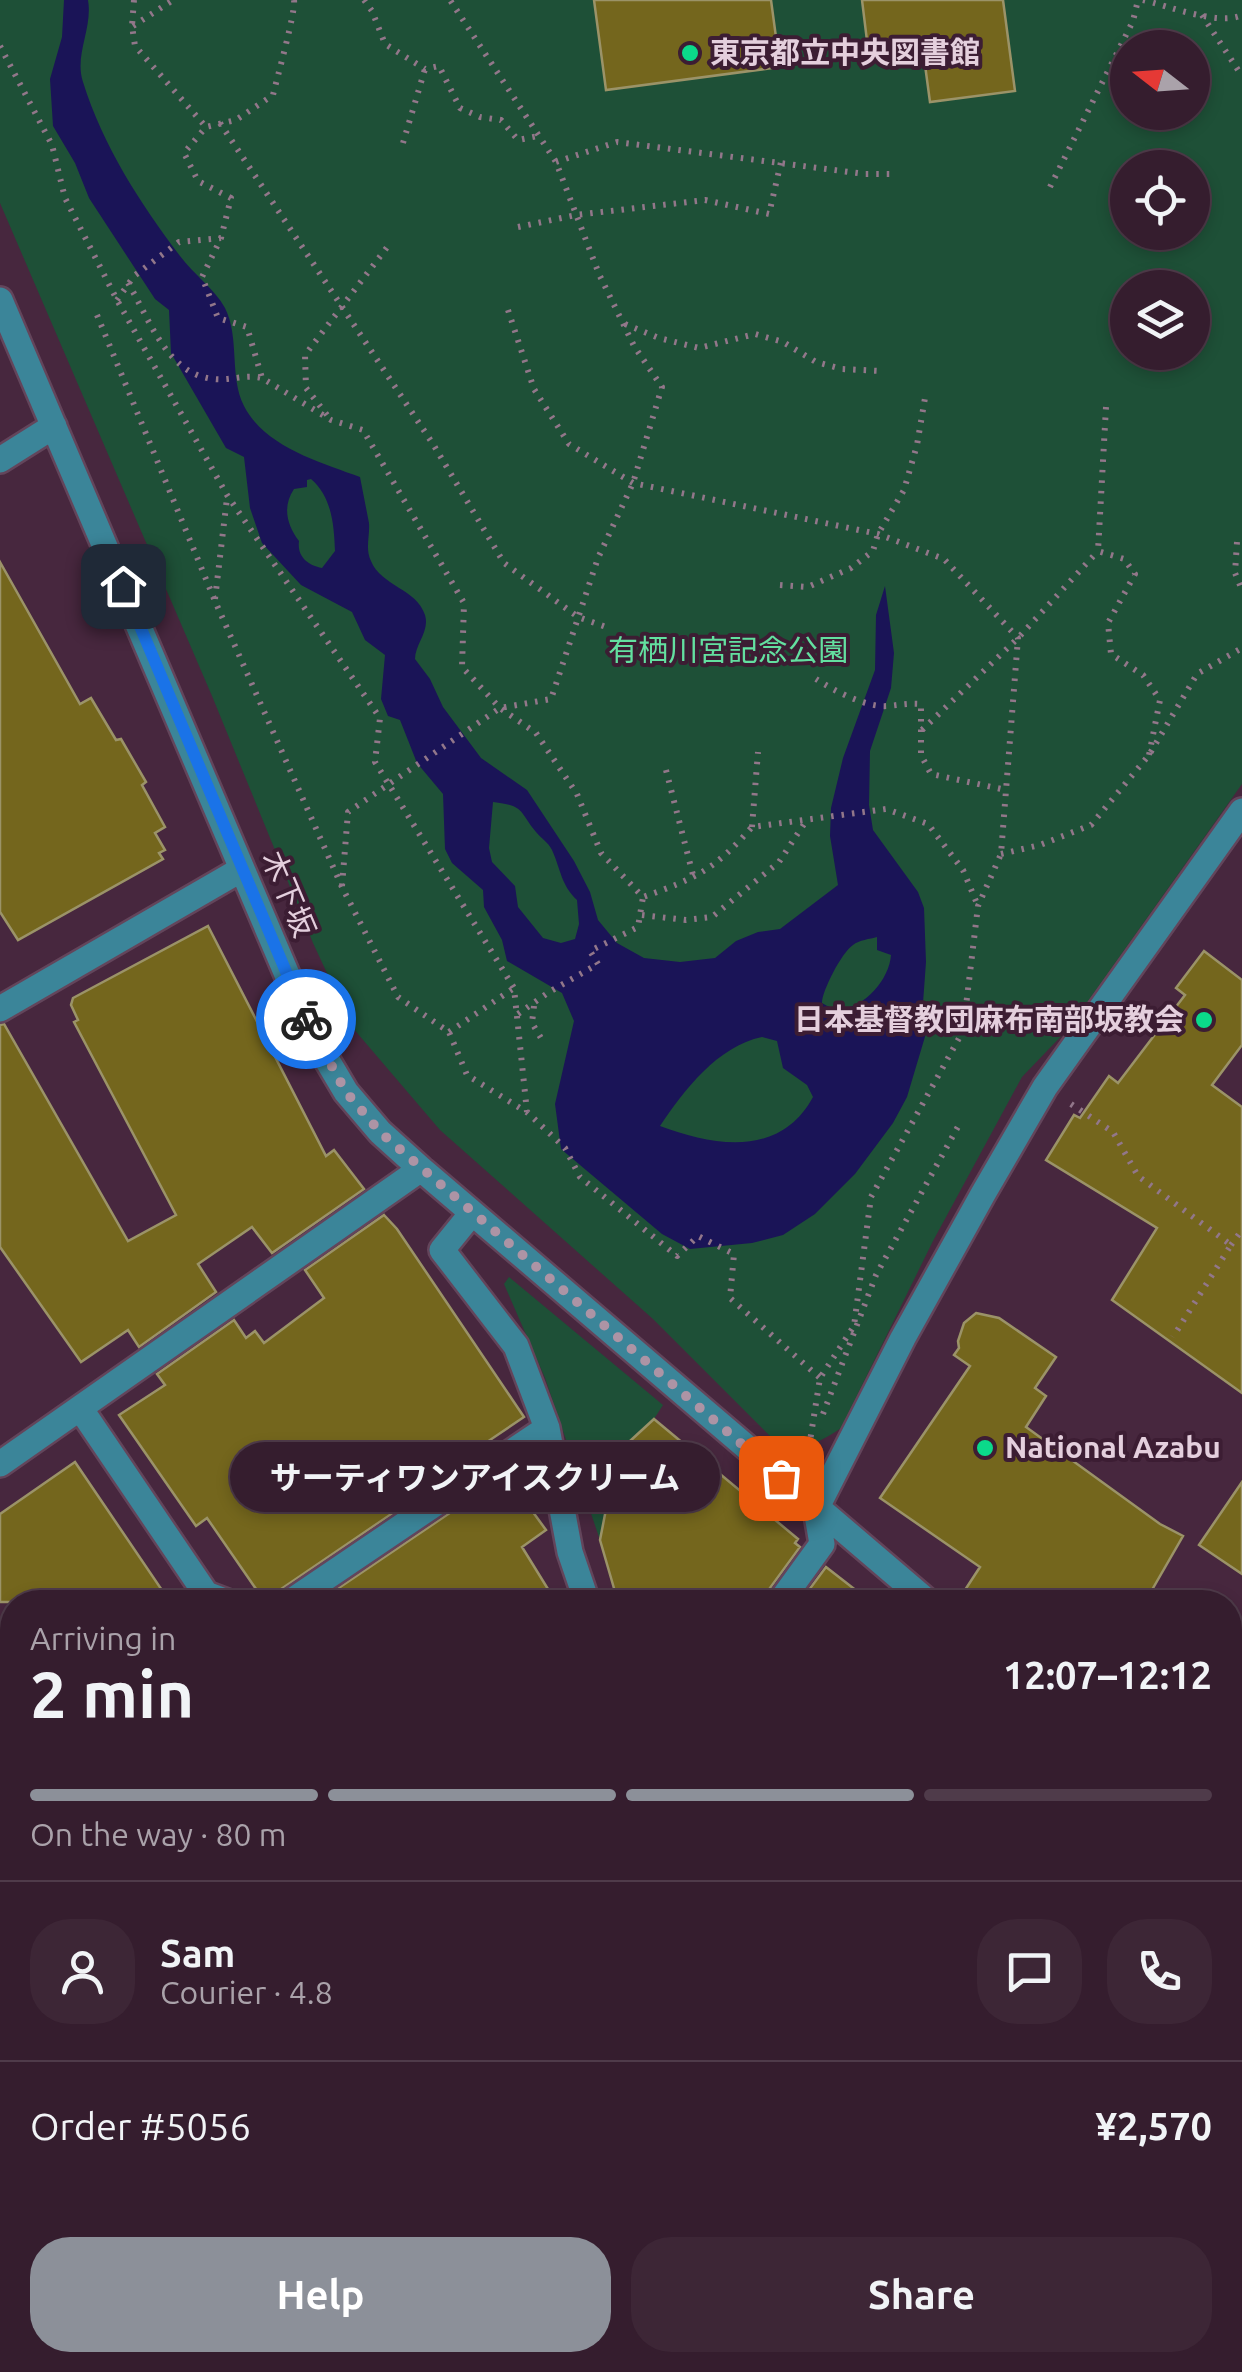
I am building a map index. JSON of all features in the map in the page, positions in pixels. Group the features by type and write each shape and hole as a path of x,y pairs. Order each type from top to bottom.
{"street":[{"name":"木下坂","path":"0,300 314,1038 338,1079 380,1132 421,1169 914,1590"},
{"path":"0,460 54,426"},
{"path":"789,1590 822,1544 816,1509 902,1338 1045,1088 1242,811"},
{"path":"0,1009 242,869"},
{"path":"0,1464 421,1169"},
{"path":"472,1213 442,1250 516,1346 547,1428 570,1552 583,1590"},
{"path":"80,1408 203,1590"},
{"path":"308,1590 547,1428"}],"path":[{"path":"134,0 135,46 206,127"},
{"path":"132,26 173,0"},
{"path":"262,378 247,327 218,318 202,277 221,238 231,198 198,181 184,153 206,127 236,120 273,95 285,38 296,9 294,0"},
{"path":"364,0 384,44 424,69 438,66 460,108 480,117 501,120 518,140 538,136"},
{"path":"342,887 348,812 500,708 551,699 598,558 634,484 662,387 598,274 556,162 450,0"},
{"path":"1050,187 1141,0 1233,20 1242,15"},
{"path":"1202,15 1242,76"},
{"path":"0,46 52,145 65,198 117,300 227,495 380,718 375,762 514,988 528,1113"},
{"path":"404,143 424,69"},
{"path":"220,124 433,444 504,563 578,616 610,628"},
{"path":"556,162 617,142 864,174 898,174"},
{"path":"518,227 576,215 705,200 769,214 781,162"},
{"path":"117,300 131,279 179,242 221,238"},
{"path":"331,420 306,388 305,356 391,242"},
{"path":"131,279 160,340 184,369 214,379 262,378 331,420 364,430 464,602 462,667 500,708 536,734 577,794 600,853 643,897 638,927 590,951 598,964 518,1014"},
{"path":"508,310 534,389 569,444 634,484 878,534 944,559 1018,638 1001,854 978,906 963,1031 871,1197 854,1326 820,1378 808,1453 876,1274 960,1123"},
{"path":"97,315 215,600 342,887 398,997 449,1032 467,1075 528,1113 565,1148 580,1177 677,1256 698,1236 734,1254 730,1298 820,1378"},
{"path":"624,324 699,348 755,334 782,342 816,362 842,369 881,371"},
{"path":"780,585 808,588 851,568 873,552 878,534 904,490 926,392"},
{"path":"922,730 1018,638 1098,551 1106,407"},
{"path":"215,600 227,495"},
{"path":"1237,542 1234,573 1242,590"},
{"path":"1098,551 1124,559 1135,574 1108,623 1111,654 1143,675 1160,700 1149,755"},
{"path":"1001,854 1040,845 1091,825 1149,755 1197,674 1242,648"},
{"path":"816,679 842,695 887,706 900,702 921,704 921,755 932,774 1006,790"},
{"path":"643,897 694,879 721,861 752,826 758,752"},
{"path":"666,770 694,879"},
{"path":"752,826 886,809 928,824 962,870 978,906"},
{"path":"642,915 686,920 712,917 779,862 806,821"},
{"path":"449,1032 514,988"},
{"path":"534,1005 532,1023 540,1038"},
{"path":"1045,1088 1112,1132 1138,1176 1231,1245"},
{"path":"1174,1337 1242,1230"}],"green space":[{"name":"有栖川宮記念公園","path":"0,0 1242,0 1242,784 1069,1028 1022,1077 933,1241 841,1428 811,1444 777,1443 653,1319 440,1130 352,1027 313,943 212,696 0,203"},
{"path":"509,1277 663,1405 654,1419 617,1453 600,1540 545,1378 504,1284"}],"shaded area":[{"path":"64,0 88,0 81,72 91,106 124,173 151,215 185,263 225,308 244,406 253,420 279,443 360,477 371,561 383,576 415,599 425,615 426,627 415,659 443,707 481,758 527,790 574,861 590,892 598,920 617,943 644,958 680,962 715,958 736,941 780,929 838,885 830,836 831,808 843,758 875,670 876,615 885,586 894,653 891,688 870,751 869,805 873,830 918,892 924,908 923,1003 927,1030 907,1097 893,1123 855,1174 815,1214 783,1235 752,1243 690,1249 662,1234 561,1149 555,1104 574,1021 562,993 507,961 502,940 484,907 483,890 452,863 445,849 443,794 417,763 400,720 388,716 381,699 385,655 365,640 352,612 301,585 262,543 250,508 244,457 226,448 171,353 169,310 155,299 89,198 75,163 53,126 50,79 62,37","holes":["311,479 323,494 333,522 335,551 322,568 302,556 288,516 290,496 294,489 307,487 307,480","493,802 520,810 550,847 564,883 577,900 579,924 575,939 561,943 543,938 518,907 515,886 492,862 489,848","877,937 877,950 891,955 883,978 856,1005 833,1008 822,1003 838,963 858,942","762,1037 777,1041 783,1068 807,1085 813,1097 799,1117 783,1130 744,1142 723,1142 660,1126 704,1071 746,1042"]}],"building":[{"path":"594,0 771,0 780,67 606,90"},
{"path":"862,0 1003,0 1015,91 930,102 923,50 869,57"},
{"path":"0,562 80,704 91,698 116,740 121,739 146,782 142,785 165,827 155,833 165,850 159,853 163,859 18,940 0,912"},
{"path":"208,926 326,1156 334,1150 364,1189 272,1253 252,1227 198,1264 216,1292 139,1347 128,1330 81,1362 0,1247 0,1025 4,1024 128,1241 176,1215 74,1022 78,1020 71,1005 73,998"},
{"path":"1204,951 1242,980 1242,1045 1212,1085 1242,1107 1242,1393 1112,1300 1157,1228 1046,1160 1074,1115 1080,1118 1109,1076 1118,1083 1185,995 1176,988"},
{"path":"384,1215 524,1417 484,1444 487,1449 280,1590 257,1590 207,1518 196,1526 119,1415 165,1385 157,1374 234,1320 246,1338 255,1331 264,1343 324,1298 305,1270"},
{"path":"976,1313 999,1318 1056,1357 1035,1388 1046,1396 1026,1427 1160,1524 1183,1536 1152,1590 965,1590 980,1567 880,1498 970,1366 954,1355 964,1323"},
{"path":"654,1419 798,1539 795,1543 800,1547 768,1590 615,1590 600,1540 617,1453"},
{"path":"75,1462 162,1590 0,1590 0,1514"},
{"path":"506,1475 546,1530 522,1547 549,1590 336,1590"},
{"path":"1242,1482 1242,1574 1199,1545"},
{"path":"826,1567 856,1590 809,1590"}],"way so far":[{"path":"306,1019 346,1092 380,1132 781,1478"}],"place":[{"name":"東京都立中央図書館","path":"690,53"},
{"name":"日本基督教団麻布南部坂教会","path":"1204,1020"},
{"name":"National Azabu","path":"985,1448"},
{"name":"サーティワンアイスクリーム","path":"781,1478"}],"route":[{"path":"123,586 306,1019"}]}
